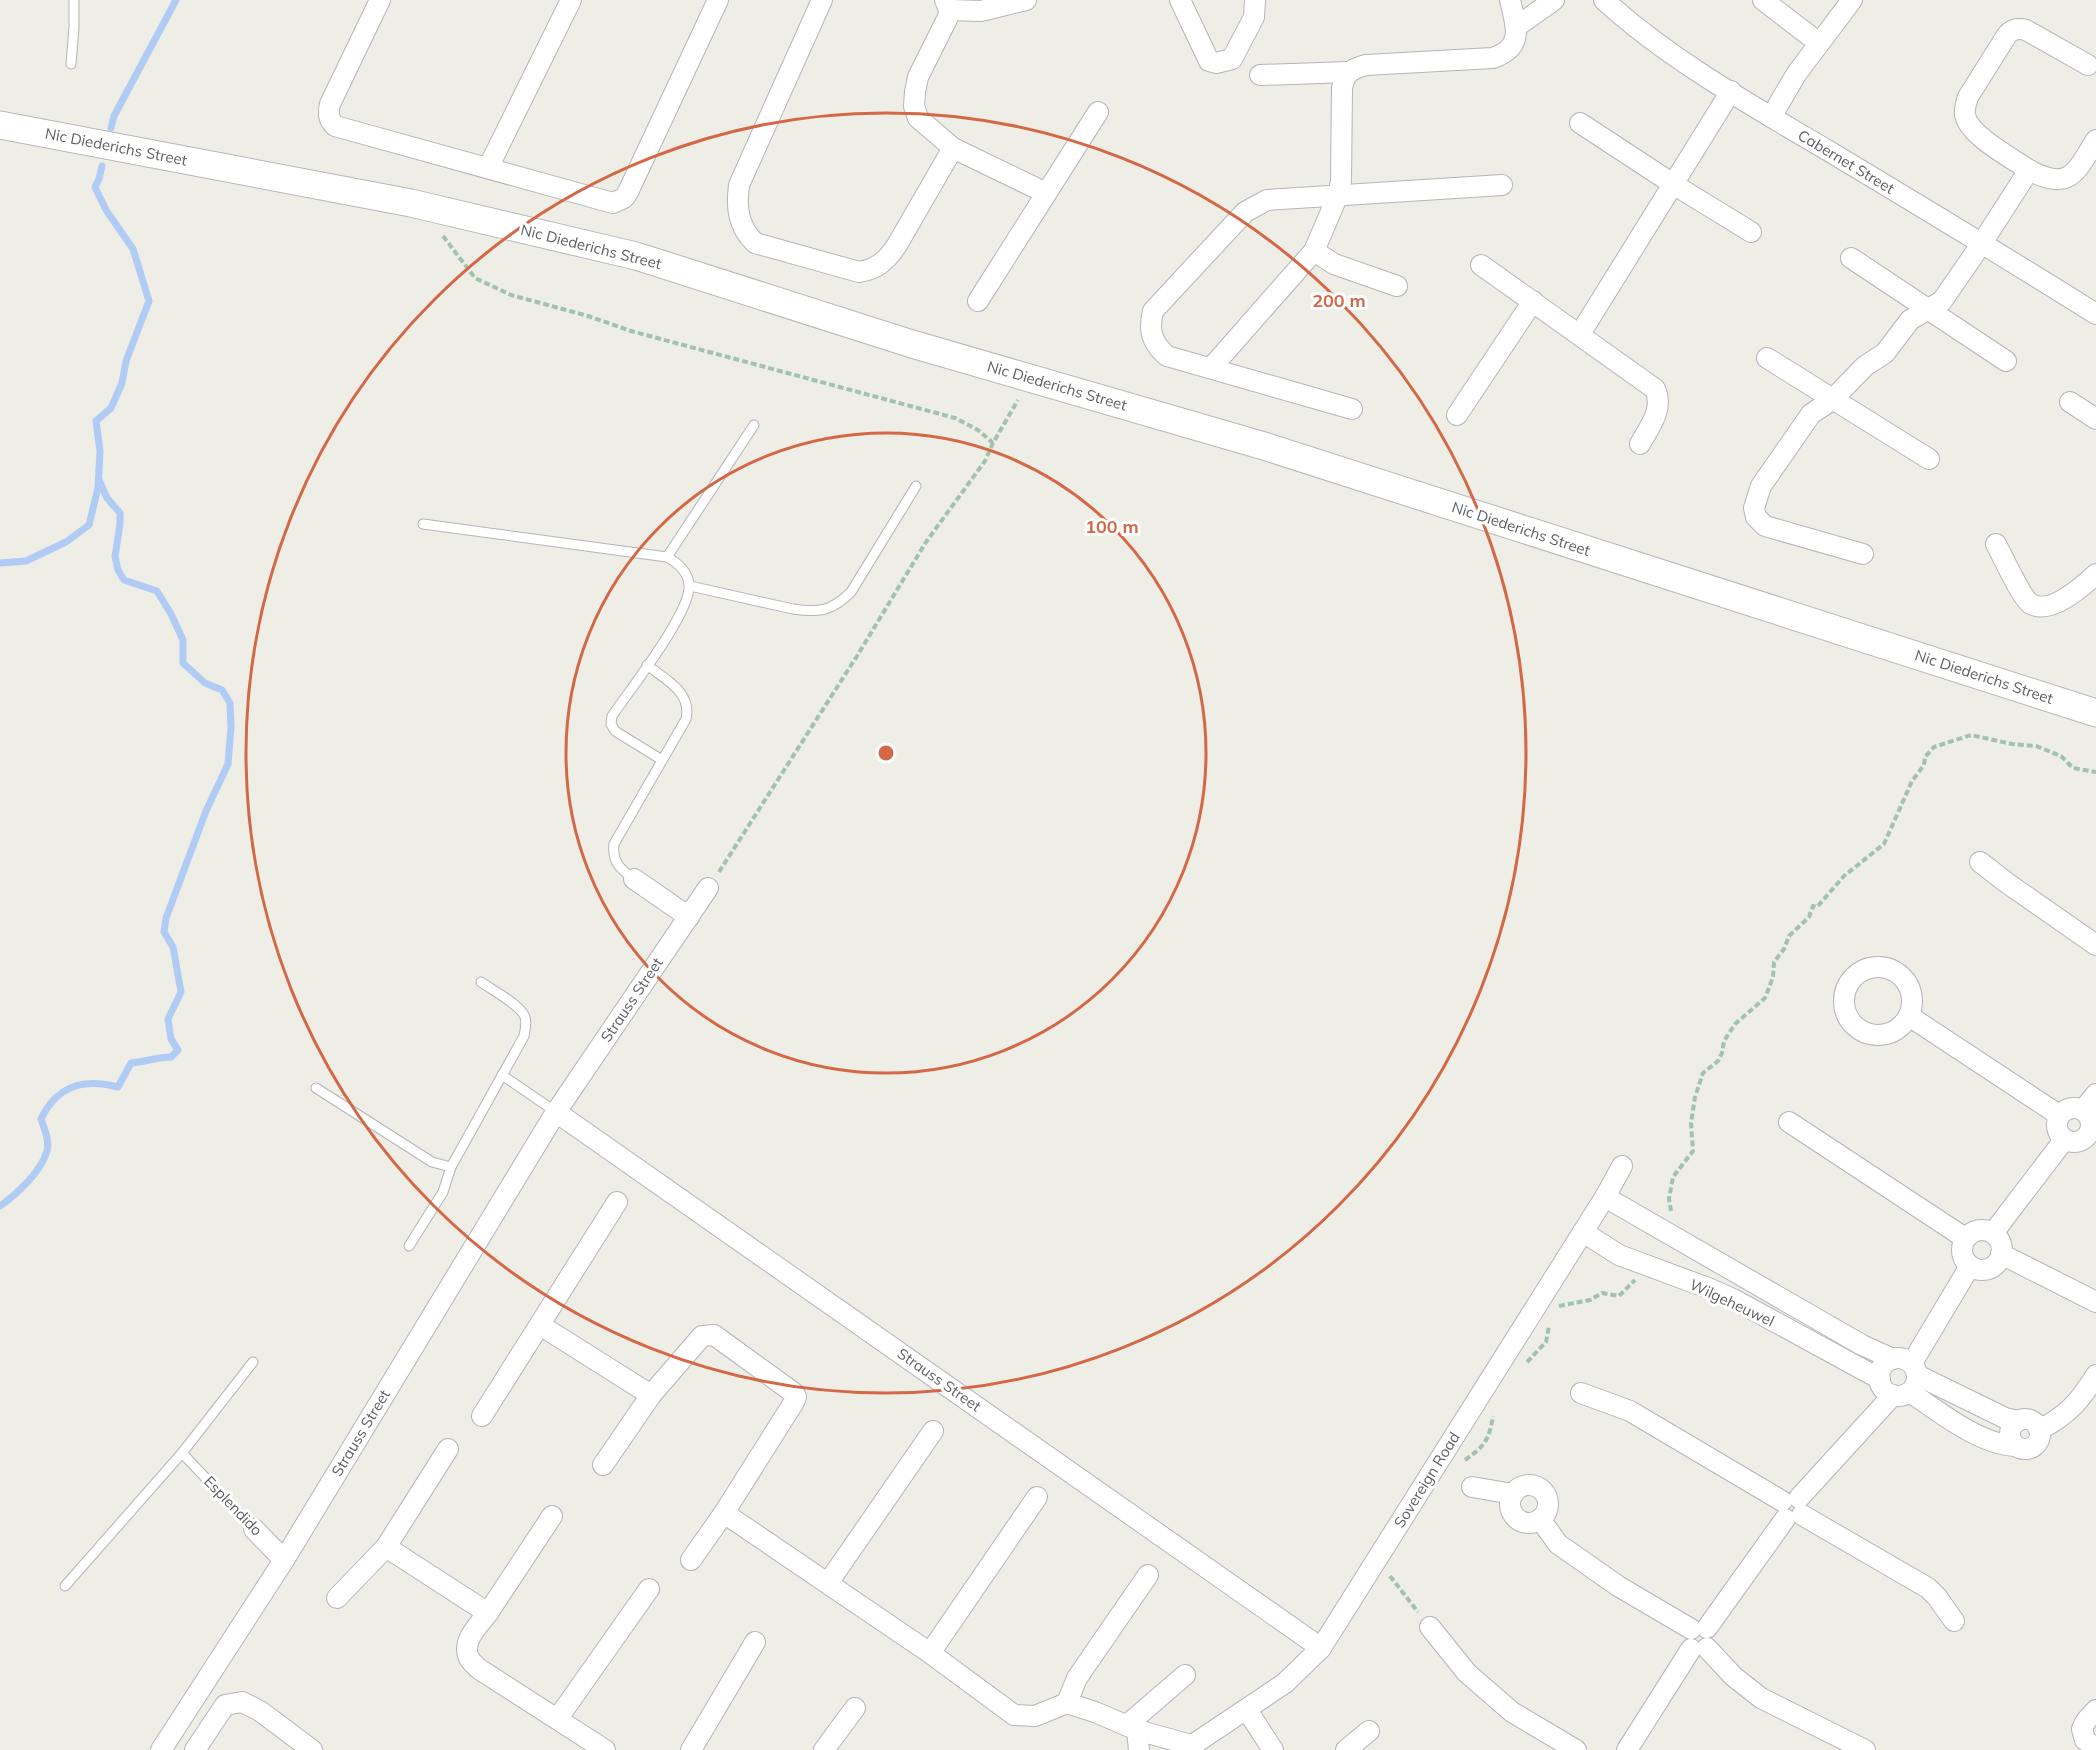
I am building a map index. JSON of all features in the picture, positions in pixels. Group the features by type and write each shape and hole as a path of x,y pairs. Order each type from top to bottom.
{"street":[{"path":"380,0 330,104 328,113 330,121 335,126 614,203 624,198 718,0"},
{"path":"488,168 571,0"},
{"path":"822,0 739,185 737,202 739,220 745,234 755,243 859,272 871,270 887,260 953,148"},
{"path":"1026,0 981,11 947,5 948,17 918,77 914,106 918,118 953,148 1046,193"},
{"path":"1180,0 1209,61 1216,63 1232,59 1254,17 1255,0"},
{"path":"1212,368 1314,251 1338,195 1342,169 1342,88 1348,72 1366,65 1493,58 1510,50 1514,44 1516,27 1510,0"},
{"path":"1516,27 1554,0"},
{"name":"Cabernet Street","path":"1604,0 1630,24 1771,117 2096,314"},
{"path":"1763,0 1819,43"},
{"path":"1771,117 1797,73 1852,0"},
{"path":"2093,61 2026,30 2011,31 1968,97 1965,115 1974,131 2029,170 2043,177 2054,179 2077,172 2096,140"},
{"path":"1260,75 1348,72"},
{"path":"1580,334 1731,91"},
{"path":"978,301 1098,112"},
{"path":"1580,123 1751,232"},
{"name":"Nic Diederichs Street","path":"0,125 411,203 636,256 912,344 1264,446 2096,713"},
{"path":"1863,554 1760,523 1754,508 1761,486 1811,414 1832,400 1865,366 1885,353 1910,320 1942,302 2029,170"},
{"path":"1352,409 1167,356 1151,337 1150,324 1153,311 1245,212 1267,200 1502,185"},
{"path":"1314,251 1334,264 1396,286"},
{"path":"1851,258 2006,361"},
{"path":"1481,265 1655,389 1659,407 1640,444"},
{"path":"1457,415 1533,301"},
{"path":"1767,358 1929,459"},
{"path":"2070,402 2096,419"},
{"path":"1996,544 2026,599 2036,606 2045,606 2065,599 2076,593 2096,574"},
{"path":"1980,862 2096,945"},
{"path":"634,879 689,916"},
{"name":"Strauss Street","path":"161,1750 284,1560 556,1112 708,888"},
{"path":"1909,1016 2059,1115"},
{"path":"2083,1110 2096,1094"},
{"path":"2070,1108 2083,1110 2091,1121 2092,1137 2078,1142 2064,1140 2057,1129 2059,1115 2070,1108"},
{"name":"Strauss Street","path":"556,1112 1321,1648"},
{"path":"1789,1122 1965,1238"},
{"path":"1993,1233 2064,1140"},
{"name":"Sovereign Road","path":"1188,1748 1285,1683 1321,1648 1605,1197 1622,1166"},
{"name":"Wilgeheuwel","path":"1605,1197 1862,1345 1905,1377"},
{"path":"482,1416 617,1202"},
{"path":"1978,1229 1993,1233 1999,1239 2001,1254 1993,1267 1985,1270 1970,1266 1962,1253 1965,1238 1978,1229"},
{"name":"Wilgeheuwel","path":"1582,1232 1619,1255 1733,1299 1880,1380 1883,1366 1905,1377"},
{"path":"2001,1254 2096,1302"},
{"path":"1699,1628 1792,1508 1905,1377 1970,1266"},
{"path":"540,1325 651,1395"},
{"path":"603,1465 651,1395 702,1336 707,1334 714,1335 794,1393 796,1398 794,1402 724,1513 691,1560"},
{"path":"1905,1377 2005,1418 2033,1421 2039,1430 2039,1440 2031,1448 2026,1449 1990,1440 1957,1424 1905,1377"},
{"path":"2039,1430 2068,1413 2095,1377"},
{"path":"1581,1393 1630,1411 1928,1588 1937,1596 1954,1621"},
{"path":"2015,1446 2010,1430 2018,1421"},
{"path":"828,1583 933,1431"},
{"path":"337,1598 386,1547 447,1449"},
{"path":"1525,1485 1539,1488 1548,1500 1545,1514 1540,1520 1526,1523 1514,1515 1510,1508 1513,1494 1525,1485"},
{"path":"1472,1487 1513,1494"},
{"path":"930,1653 1036,1497"},
{"path":"724,1513 930,1653 1014,1715 1035,1716 1067,1703 1188,1748"},
{"path":"552,1516 488,1613 472,1633 468,1645 469,1657 479,1669 605,1750"},
{"path":"1540,1520 1558,1544 1618,1586 1699,1628 1712,1638 1699,1649 1627,1750"},
{"name":"Esplendido","path":"255,1528 284,1560"},
{"path":"386,1547 488,1613"},
{"path":"1067,1703 1077,1678 1148,1575"},
{"path":"558,1718 649,1589"},
{"path":"1430,1627 1467,1673 1512,1712 1576,1750"},
{"path":"692,1750 755,1642"},
{"path":"1699,1649 1761,1698 1865,1750"},
{"path":"1132,1727 1185,1675"},
{"path":"195,1750 225,1706 242,1702 260,1711 312,1750"},
{"path":"824,1750 855,1708"},
{"path":"1247,1710 1273,1750"},
{"path":"2096,1710 2086,1720 2082,1729 2085,1740 2096,1748"},
{"path":"1132,1727 1139,1750"},
{"path":"1346,1750 1369,1731"}],"lane":[{"path":"71,64 74,0"},
{"path":"667,557 754,425"},
{"path":"690,586 810,612 826,609 839,603 850,592 916,486"},
{"path":"423,524 667,557 677,563 684,571 690,586 686,605 612,716 611,724 615,731 662,760"},
{"path":"634,879 620,869 615,862 614,844 686,719 688,709 681,692 647,665"},
{"path":"410,1245 443,1192 451,1167 524,1036 525,1018 521,1010 481,982"},
{"path":"502,1075 556,1112"},
{"path":"316,1088 432,1162 451,1167"},
{"path":"64,1586 182,1453 253,1362"},
{"name":"Esplendido","path":"182,1453 255,1528"}],"path":[{"path":"441,233 475,278 511,295 588,316 631,331 956,418 978,430 993,443"},
{"path":"708,888 857,656 926,542 985,461 1031,378"},
{"path":"1667,1233 1673,1177 1693,1151 1691,1123 1695,1097 1703,1074 1718,1061 1724,1041 1735,1024 1765,998 1773,977 1774,962 1784,949 1789,936 1809,918 1813,906 1817,907 1844,876 1884,844 1912,781 1924,765 1925,757 1934,747 1971,735 1998,742 2036,746 2061,756 2073,768 2096,772"},
{"path":"1555,1311 1559,1306 1590,1300 1602,1293 1618,1296 1649,1268"},
{"path":"1526,1363 1546,1341 1550,1323"},
{"path":"1459,1463 1485,1444 1490,1433 1494,1411"},
{"path":"1394,1569 1389,1578 1430,1627"}],"waterway":[{"path":"111,128 114,116 176,0"},
{"path":"0,563 26,561 66,542 89,525 98,488 100,451 96,421 111,408 122,383 126,361 149,301 133,249 106,210 95,187 102,166"},
{"path":"0,1206 28,1182 40,1167 48,1143 41,1119 55,1098 83,1084 106,1084 118,1087 131,1063 171,1057 178,1050 171,1039 168,1019 181,992 173,947 164,932 166,918 206,811 228,764 230,703 222,690 205,683 183,663 183,640 157,591 124,580 118,570 115,556 120,513 107,498 99,480"}]}
